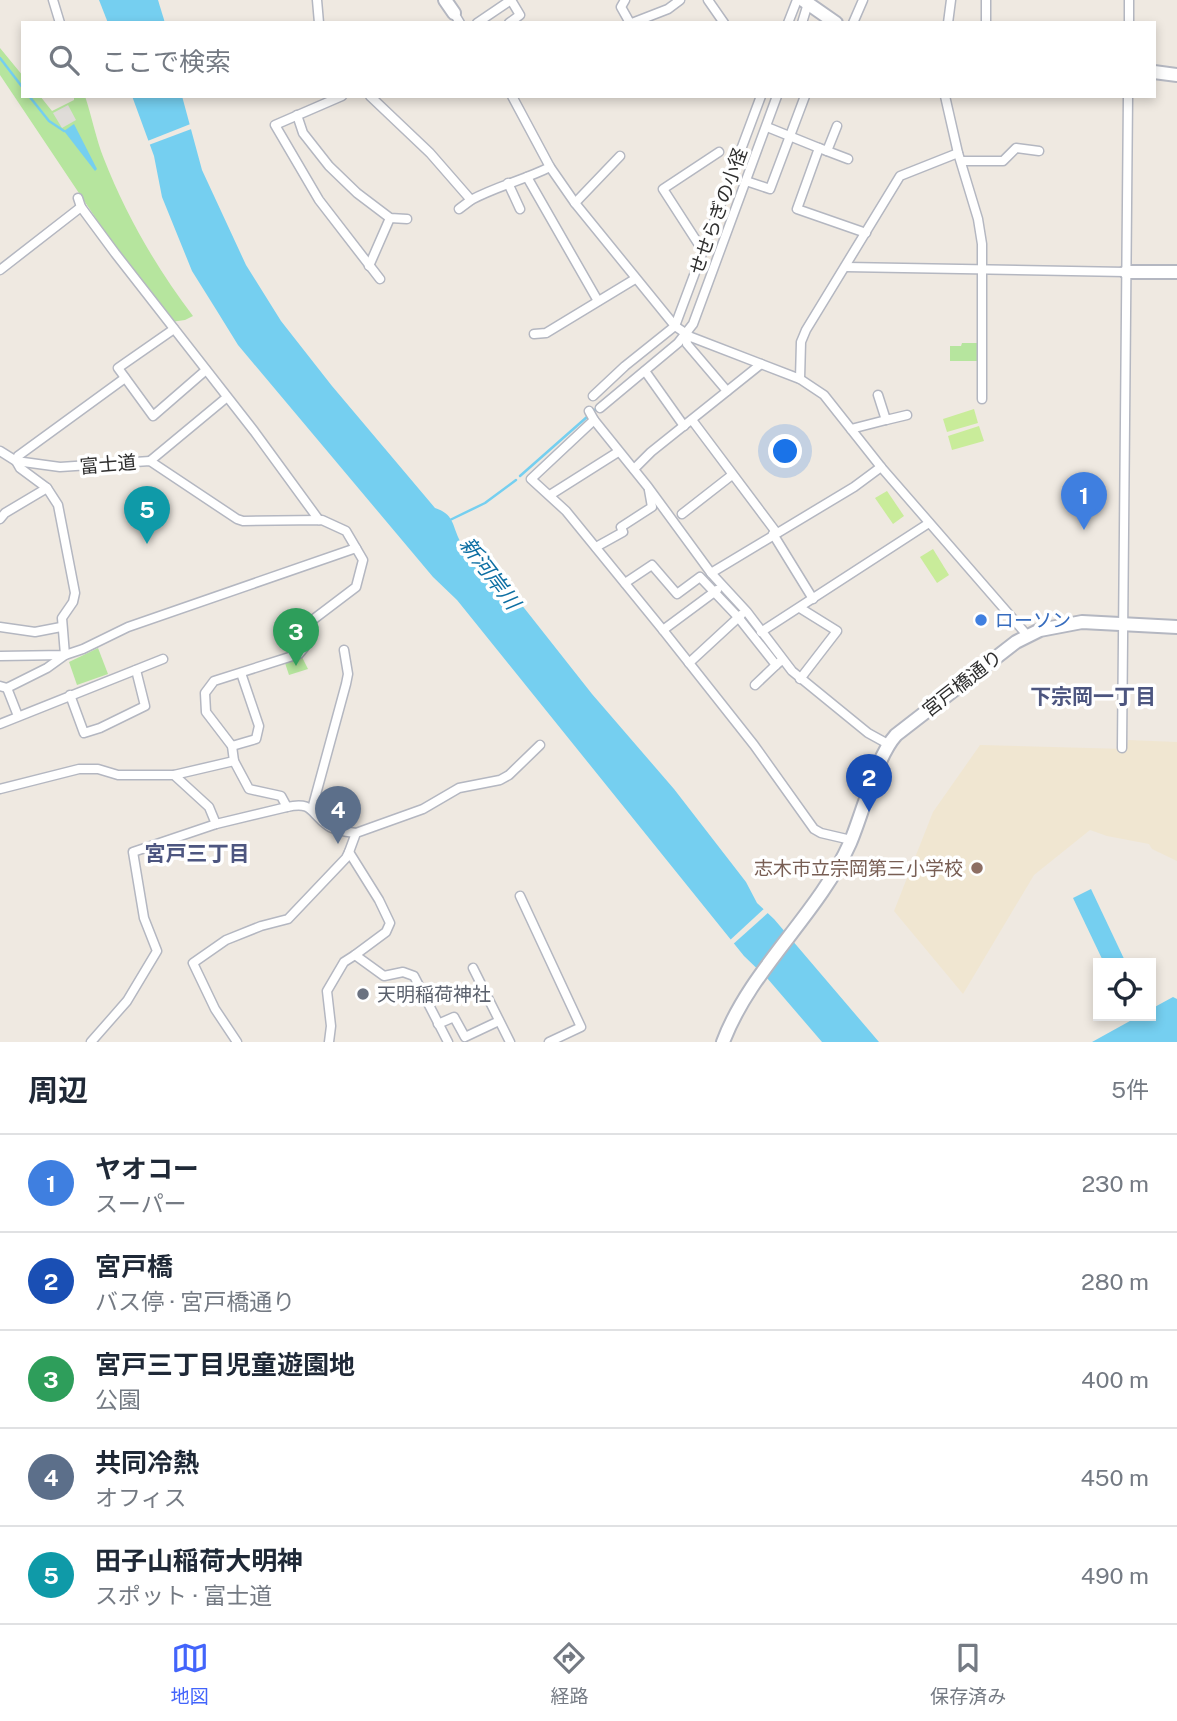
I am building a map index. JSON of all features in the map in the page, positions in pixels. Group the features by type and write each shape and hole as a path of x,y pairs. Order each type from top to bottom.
{"street":[{"path":"53,0 59,21"},
{"path":"317,0 319,21"},
{"path":"445,0 457,18"},
{"path":"625,0 621,7 630,21"},
{"path":"636,21 668,9 680,0"},
{"path":"708,0 723,21"},
{"path":"854,21 863,0"},
{"path":"948,21 951,0"},
{"path":"986,0 986,21"},
{"path":"1129,0 1129,21"},
{"path":"480,21 511,1 520,15 512,21"},
{"path":"804,1 832,21"},
{"path":"789,21 804,1"},
{"path":"802,21 804,1"},
{"path":"1156,72 1177,75"},
{"path":"372,98 430,153 471,200"},
{"path":"513,98 550,167 575,203 675,326 686,334 800,379 824,396 881,467 1027,635"},
{"name":"せせらぎの小径","path":"675,326 760,98"},
{"path":"600,408 686,334 693,324 776,98"},
{"path":"746,181 770,189 804,98"},
{"path":"945,98 959,157 978,219 982,244 982,399"},
{"path":"1122,748 1128,98"},
{"path":"327,99 275,125 319,200 380,279"},
{"path":"297,115 303,133 329,166 357,193 390,218 407,219"},
{"path":"837,126 823,149 797,209 866,233"},
{"path":"767,127 848,159"},
{"path":"800,379 801,342 900,176 959,157 1003,161 1016,148 1039,150"},
{"path":"703,251 663,189 719,152"},
{"path":"575,203 620,156"},
{"path":"459,209 471,200 550,167"},
{"path":"527,177 598,300"},
{"path":"508,183 520,209"},
{"path":"78,198 81,207 254,431 318,520"},
{"path":"0,270 81,207"},
{"path":"369,266 390,218"},
{"path":"846,267 1177,272"},
{"path":"534,334 546,333 635,279"},
{"path":"593,396 675,326"},
{"path":"174,329 118,368 153,416 206,370"},
{"path":"686,334 687,344 727,391"},
{"path":"634,469 761,364"},
{"path":"645,371 684,426"},
{"path":"65,655 61,627 66,610 74,601 74,583 65,548 60,511 47,488 20,468 16,461 18,456 125,378"},
{"path":"878,395 886,420"},
{"path":"150,461 226,398"},
{"path":"589,411 711,573 747,612 779,662"},
{"path":"851,429 907,415"},
{"path":"594,420 531,479 566,511 663,629 754,745 814,829 821,834 851,840"},
{"path":"692,421 775,533 813,599"},
{"name":"富士道","path":"0,451 16,461 60,467 150,461 243,521 318,520 346,531 356,548"},
{"path":"550,495 618,452"},
{"path":"711,573 854,487 881,467"},
{"path":"682,514 732,475"},
{"path":"596,547 623,532 621,527 652,508 648,487"},
{"path":"0,519 5,513 47,488"},
{"path":"761,632 929,523"},
{"path":"18,716 3,687 47,668 65,655 128,627 356,548 363,560 356,587 298,631 304,648 299,654 214,681 205,694 206,712 232,746 234,761 250,789 281,796 287,807"},
{"path":"625,583 652,565 677,594 700,578 779,662 868,733 888,744"},
{"path":"663,629 723,586"},
{"path":"800,608 837,631 800,679"},
{"path":"689,663 738,617 747,612"},
{"name":"宮戸橋通り","path":"723,1042 749,992 835,871 851,840 888,744 896,734 1027,635 1066,623 1177,627"},
{"path":"0,627 35,632 61,627"},
{"path":"312,809 346,684 348,674 344,650"},
{"path":"0,656 65,655"},
{"path":"0,724 163,659"},
{"path":"755,685 779,662"},
{"path":"70,695 84,733 100,728 145,706 136,670"},
{"path":"232,746 256,739 259,726 241,673"},
{"path":"91,1042 127,1001 157,951 144,918 133,852 216,824 298,804 312,809 329,827 356,833 423,809 459,788 500,780 509,775 540,745"},
{"path":"0,789 79,769 98,769 118,775 173,775 234,761"},
{"path":"173,775 209,807 216,824"},
{"path":"237,1042 215,1009 194,963 226,940 288,919 349,852 356,833"},
{"path":"329,1042 331,1026 327,991 344,962 386,932 390,923 349,852"},
{"path":"520,896 581,1027 549,1042"},
{"path":"355,955 384,976 403,972 414,976 448,1042"},
{"path":"473,968 510,1042"},
{"path":"438,1024 454,1017 466,1037 499,1021"}],"shaded area":[{"path":"68,105 76,120 62,128 53,113"},
{"name":"志木市立宗岡第三小学校","path":"1128,740 1177,742 1177,861 1152,849 1149,844 1090,830 1034,875 963,994 894,911 933,812 980,745 1126,749"}],"green space":[{"path":"0,48 21,74 21,98 42,98 52,111 74,98 86,98 101,151 122,201 167,280 193,316 171,322 103,229 0,75"},
{"path":"962,343 978,343 978,361 950,361 950,346 961,346"},
{"path":"974,409 978,423 947,432 943,419"},
{"path":"979,426 984,441 952,450 948,436"},
{"path":"887,491 904,516 893,524 875,498"},
{"path":"933,549 949,575 937,583 920,557"},
{"path":"98,648 108,674 77,685 69,662"},
{"path":"302,657 308,669 289,675 285,663"}],"water":[{"path":"99,0 158,0 164,21 107,21"},
{"path":"133,98 183,98 202,170 246,265 281,321 435,508 446,513 463,548 477,566 521,604 592,694 674,789 746,882 757,903 774,919 879,1042 822,1042 767,978 744,956 457,600 433,577 238,345 192,271 162,197 154,156"},
{"path":"74,124 97,169 95,171 64,131"},
{"path":"1091,889 1124,958 1102,958 1073,898"},
{"path":"1173,997 1177,999 1177,1042 1092,1042 1130,1021 1156,1021 1156,1006"}],"pier":[{"path":"193,123 194,128 146,146 145,142"},
{"path":"766,907 770,911 731,946 728,942"}],"waterway":[{"path":"0,58 21,85"},
{"path":"31,98 49,121 64,131"},
{"path":"520,476 596,409"},
{"path":"450,520 485,503 516,480"}],"place":[{"name":"ヤオコー","path":"1084,530"},
{"name":"田子山稲荷大明神","path":"147,544"},
{"name":"ローソン","path":"981,620"},
{"name":"宮戸三丁目児童遊園地","path":"296,666"},
{"name":"宮戸橋","path":"869,812"},
{"name":"共同冷熱","path":"338,844"},
{"name":"志木市立宗岡第三小学校","path":"977,868"},
{"name":"天明稲荷神社","path":"363,994"}],"district":[{"name":"下宗岡一丁目","path":"1093,696"},
{"name":"宮戸三丁目","path":"197,853"}],"water label":[{"name":"新河岸川","path":"490,573"}]}
